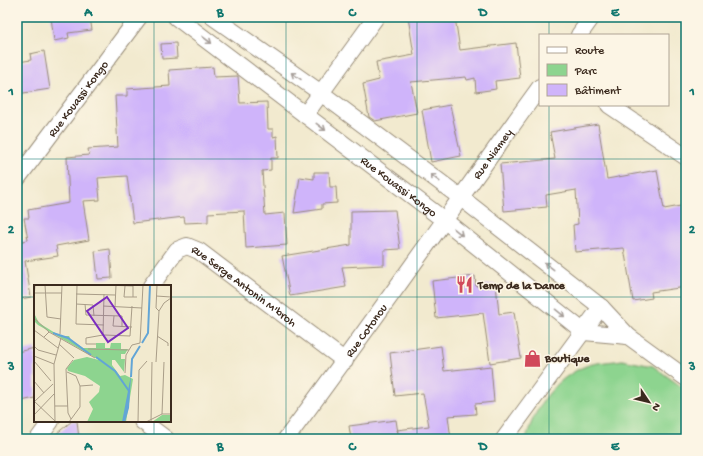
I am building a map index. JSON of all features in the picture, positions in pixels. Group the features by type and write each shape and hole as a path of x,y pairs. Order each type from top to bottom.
{"street":[{"name":"Rue Kouassi Kongo","path":"17,179 139,17"},
{"name":"Rue Kouassi Kongo","path":"176,17 444,220 584,332"},
{"path":"213,17 321,93 460,197 602,307 628,336 686,378"},
{"path":"306,115 376,17"},
{"path":"580,34 592,17"},
{"name":"Rue Niamey","path":"444,220 539,88"},
{"path":"611,106 686,156"},
{"name":"Rue Cotonou","path":"286,439 345,361 444,220"},
{"name":"Rue Serge Antonin M'broh","path":"152,285 177,250 187,246 199,251 345,361"},
{"path":"504,439 513,432 602,307"},
{"path":"584,332 628,336"},
{"path":"38,439 50,422"},
{"path":"143,422 166,439"}],"green space":[{"path":"622,360 653,366 686,390 686,439 526,439 534,416 540,405 547,395 565,378 586,366"}],"building":[{"path":"51,17 90,17 92,30 68,33 69,38 54,41"},
{"path":"408,17 455,17 460,50 516,43 520,78 495,81 496,89 476,92 475,78 467,80 466,77 411,82 417,113 375,121 369,117 363,84 379,80 376,62 414,55"},
{"path":"176,43 177,58 162,59 161,44"},
{"path":"44,51 50,89 17,94 17,74 19,73 18,62 31,60 30,54"},
{"path":"213,67 214,77 238,76 240,103 267,102 268,129 273,129 273,137 277,136 278,158 271,158 271,170 262,171 265,215 285,213 287,245 246,248 244,211 208,213 208,222 185,223 184,217 133,223 127,176 98,178 100,200 83,201 89,240 56,246 58,256 25,261 31,297 17,300 17,242 28,240 24,218 29,218 28,210 69,203 67,157 89,155 88,149 118,147 115,96 127,96 127,89 170,86 169,70"},
{"path":"450,105 461,156 431,162 422,110"},
{"path":"598,124 607,179 657,170 664,209 686,205 686,287 651,292 652,298 633,301 624,248 575,252 573,225 578,224 576,190 546,195 547,207 504,211 500,164 555,159 550,132"},
{"path":"314,172 329,172 330,187 336,187 337,203 322,204 322,209 294,213 300,177 314,179"},
{"path":"395,210 400,249 384,250 384,265 342,267 346,287 290,296 282,256 351,245 351,211"},
{"path":"110,249 112,278 98,279 95,251"},
{"path":"475,276 476,286 496,284 499,314 514,312 521,358 490,363 483,313 436,318 432,281"},
{"path":"441,346 444,371 491,366 494,402 475,404 476,414 448,416 451,439 351,439 349,426 396,420 398,430 429,426 423,393 395,396 390,353"},
{"path":"34,348 34,398 17,402 17,352"},
{"path":"71,422 77,422 79,439 50,439"}],"place":[{"name":"Temp de la Dance","path":"465,285"},
{"name":"Boutique","path":"532,358"}]}
